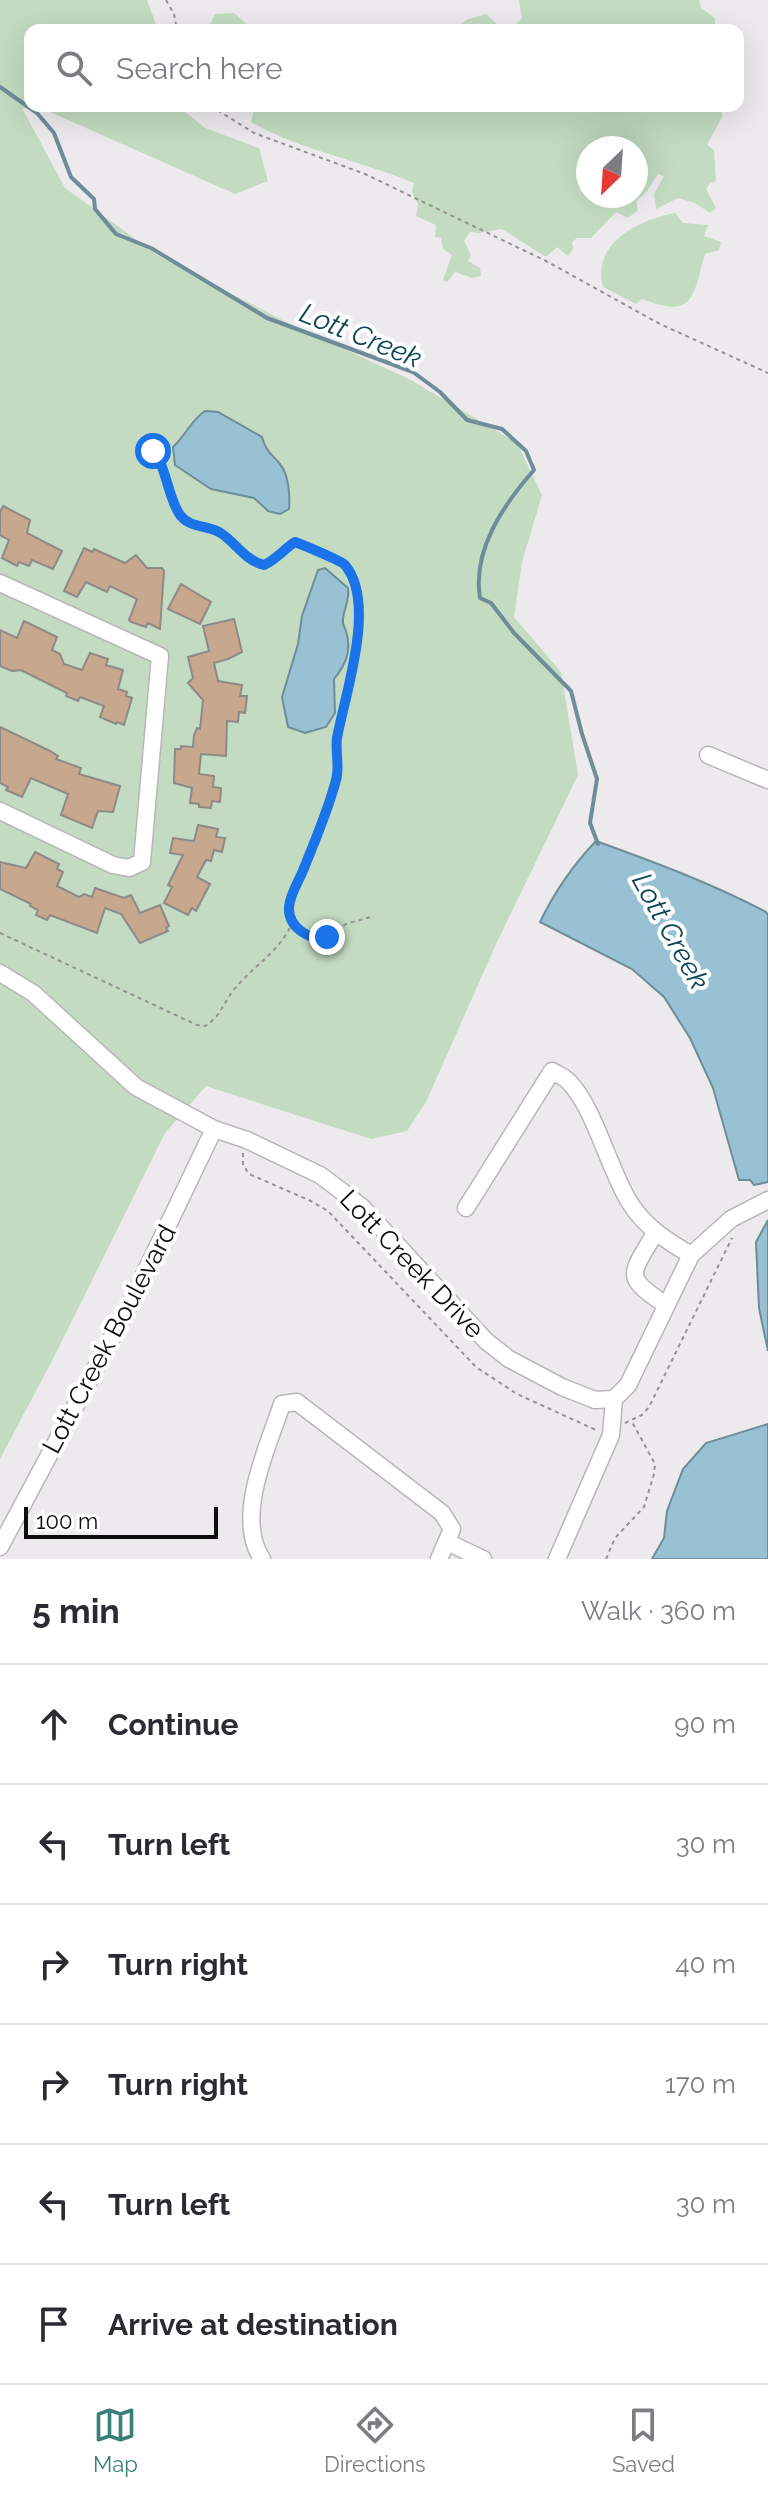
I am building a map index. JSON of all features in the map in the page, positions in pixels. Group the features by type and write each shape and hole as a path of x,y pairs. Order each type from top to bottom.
{"street":[{"path":"0,583 160,656 142,862 129,868 113,865 0,811"},
{"path":"708,755 768,780"},
{"name":"Lott Creek Drive","path":"0,973 33,993 136,1087 214,1129 247,1140 320,1175 362,1207 478,1333 509,1359 562,1387 595,1400 614,1399"},
{"path":"466,1208 552,1071 568,1080 577,1093 625,1193 655,1233 691,1255"},
{"name":"Lott Creek Boulevard","path":"0,1547 131,1302 214,1129"},
{"path":"557,1559 605,1450 613,1427 614,1399 628,1385 691,1255 768,1200"},
{"path":"655,1233 634,1269 634,1279 640,1288 666,1305"},
{"path":"262,1559 252,1528 252,1500 282,1404 297,1402 442,1513 452,1529 439,1559"},
{"path":"447,1542 483,1559"}],"path":[{"path":"166,0 176,24"},
{"path":"221,112 254,133 365,174 546,261 660,324 768,373"},
{"path":"146,445 159,458 178,512 191,524 212,528 244,555 264,565 276,560 295,542 344,564 357,587 358,650 338,735 337,778 289,911 293,921 317,939 327,937 346,924 374,916"},
{"path":"0,933 205,1026 222,1012 237,985 277,948 293,921"},
{"path":"247,1140 242,1153 243,1165 249,1174 328,1211 476,1367 517,1394 596,1430 632,1421 649,1407 734,1225"},
{"path":"606,1559 615,1538 644,1507 654,1474 655,1464 632,1421"}],"green space":[{"path":"0,0 147,0 156,24 24,24 22,108 65,188 159,256 284,321 411,380 517,443 542,495 522,562 514,617 561,672 578,775 497,942 426,1102 407,1131 371,1139 206,1086 165,1133 0,1459"},
{"path":"519,0 699,0 701,8 715,18 715,24 516,24 522,18"},
{"path":"234,13 246,24 209,24 215,14"},
{"path":"486,14 497,24 461,24"},
{"path":"50,112 185,112 205,128 259,148 268,181 235,194"},
{"path":"254,112 722,112 707,145 714,150 716,181 706,189 716,208 710,213 695,203 678,198 656,209 654,194 664,176 658,174 648,189 648,136 576,136 576,208 638,210 628,218 616,212 591,238 577,238 572,242 573,249 568,256 557,247 546,257 502,229 470,232 464,241 471,255 468,261 480,268 481,276 472,278 455,272 447,282 443,280 452,255 443,249 441,238 435,237 436,225 416,216 418,204 412,192 414,183 290,141 251,122"},
{"path":"675,213 683,223 708,225 704,236 721,242 719,250 705,254 688,300 672,307 642,299 636,304 603,287 601,271 611,246 633,228"}],"water":[{"path":"205,411 218,412 262,437 285,474 289,509 280,514 268,511 254,498 211,489 175,465 173,447"},
{"path":"325,568 348,588 343,621 348,651 334,679 335,713 326,727 305,733 288,727 282,697 298,644 302,616 318,570"},
{"path":"596,841 703,882 768,915 768,1182 754,1185 750,1180 739,1180 713,1088 690,1038 664,997 632,969 540,922 565,879"},
{"path":"768,1220 768,1351 759,1308 756,1242"},
{"path":"768,1424 768,1559 652,1559 664,1538 667,1511 683,1469 706,1443"}],"building":[{"path":"3,506 30,520 27,533 62,551 53,569 32,560 29,566 19,562 17,566 2,558 9,540 0,535"},
{"path":"84,548 92,552 94,549 125,563 136,555 147,568 162,568 160,629 148,623 146,627 131,622 129,620 137,599 110,586 107,592 86,582 77,597 64,591"},
{"path":"181,584 211,602 200,624 168,609"},
{"path":"234,619 242,652 214,663 218,681 242,685 240,696 247,696 245,713 239,712 238,722 227,721 226,756 201,754 199,774 214,776 213,787 221,788 220,802 212,801 211,808 199,807 199,804 190,803 192,788 174,783 175,749 193,747 194,735 197,728 200,729 203,700 188,683 193,678 188,657 209,651 203,626"},
{"path":"24,621 57,637 52,650 60,654 64,664 82,670 90,653 108,659 106,665 123,670 118,689 132,698 124,725 100,717 104,706 80,697 78,701 21,670 12,671 0,666 0,630 17,638"},
{"path":"0,727 50,751 58,756 56,759 81,768 79,774 120,786 113,812 98,811 92,828 61,815 68,794 31,778 22,797 6,790 8,787 0,783"},
{"path":"198,825 218,829 216,837 225,838 222,852 214,850 211,861 206,860 197,877 210,884 196,911 192,908 188,915 164,903 172,887 168,885 183,855 170,853 173,838 194,841"},
{"path":"35,852 59,864 57,869 63,872 57,886 79,897 84,894 92,897 95,888 124,898 131,895 140,913 160,905 169,926 166,928 168,931 140,943 121,914 105,908 97,933 50,915 47,920 36,915 38,910 31,904 0,889 0,862 26,868"}],"waterway":[{"name":"Lott Creek","path":"0,87 24,104"},
{"name":"Lott Creek","path":"36,112 54,133 71,177 94,199 95,209 116,234 151,248 267,318 413,372 440,392 467,420 502,429 526,451 534,470 502,513 486,545 479,580 480,598 491,603 514,633 571,691 597,779 590,823 598,844"}],"route":[{"path":"153,451 159,458 183,519 191,524 212,528 244,555 264,565 276,560 295,542 324,556 334,557 344,564 357,587 358,650 338,735 337,778 289,911 299,929 309,936 317,939 327,937"}]}
